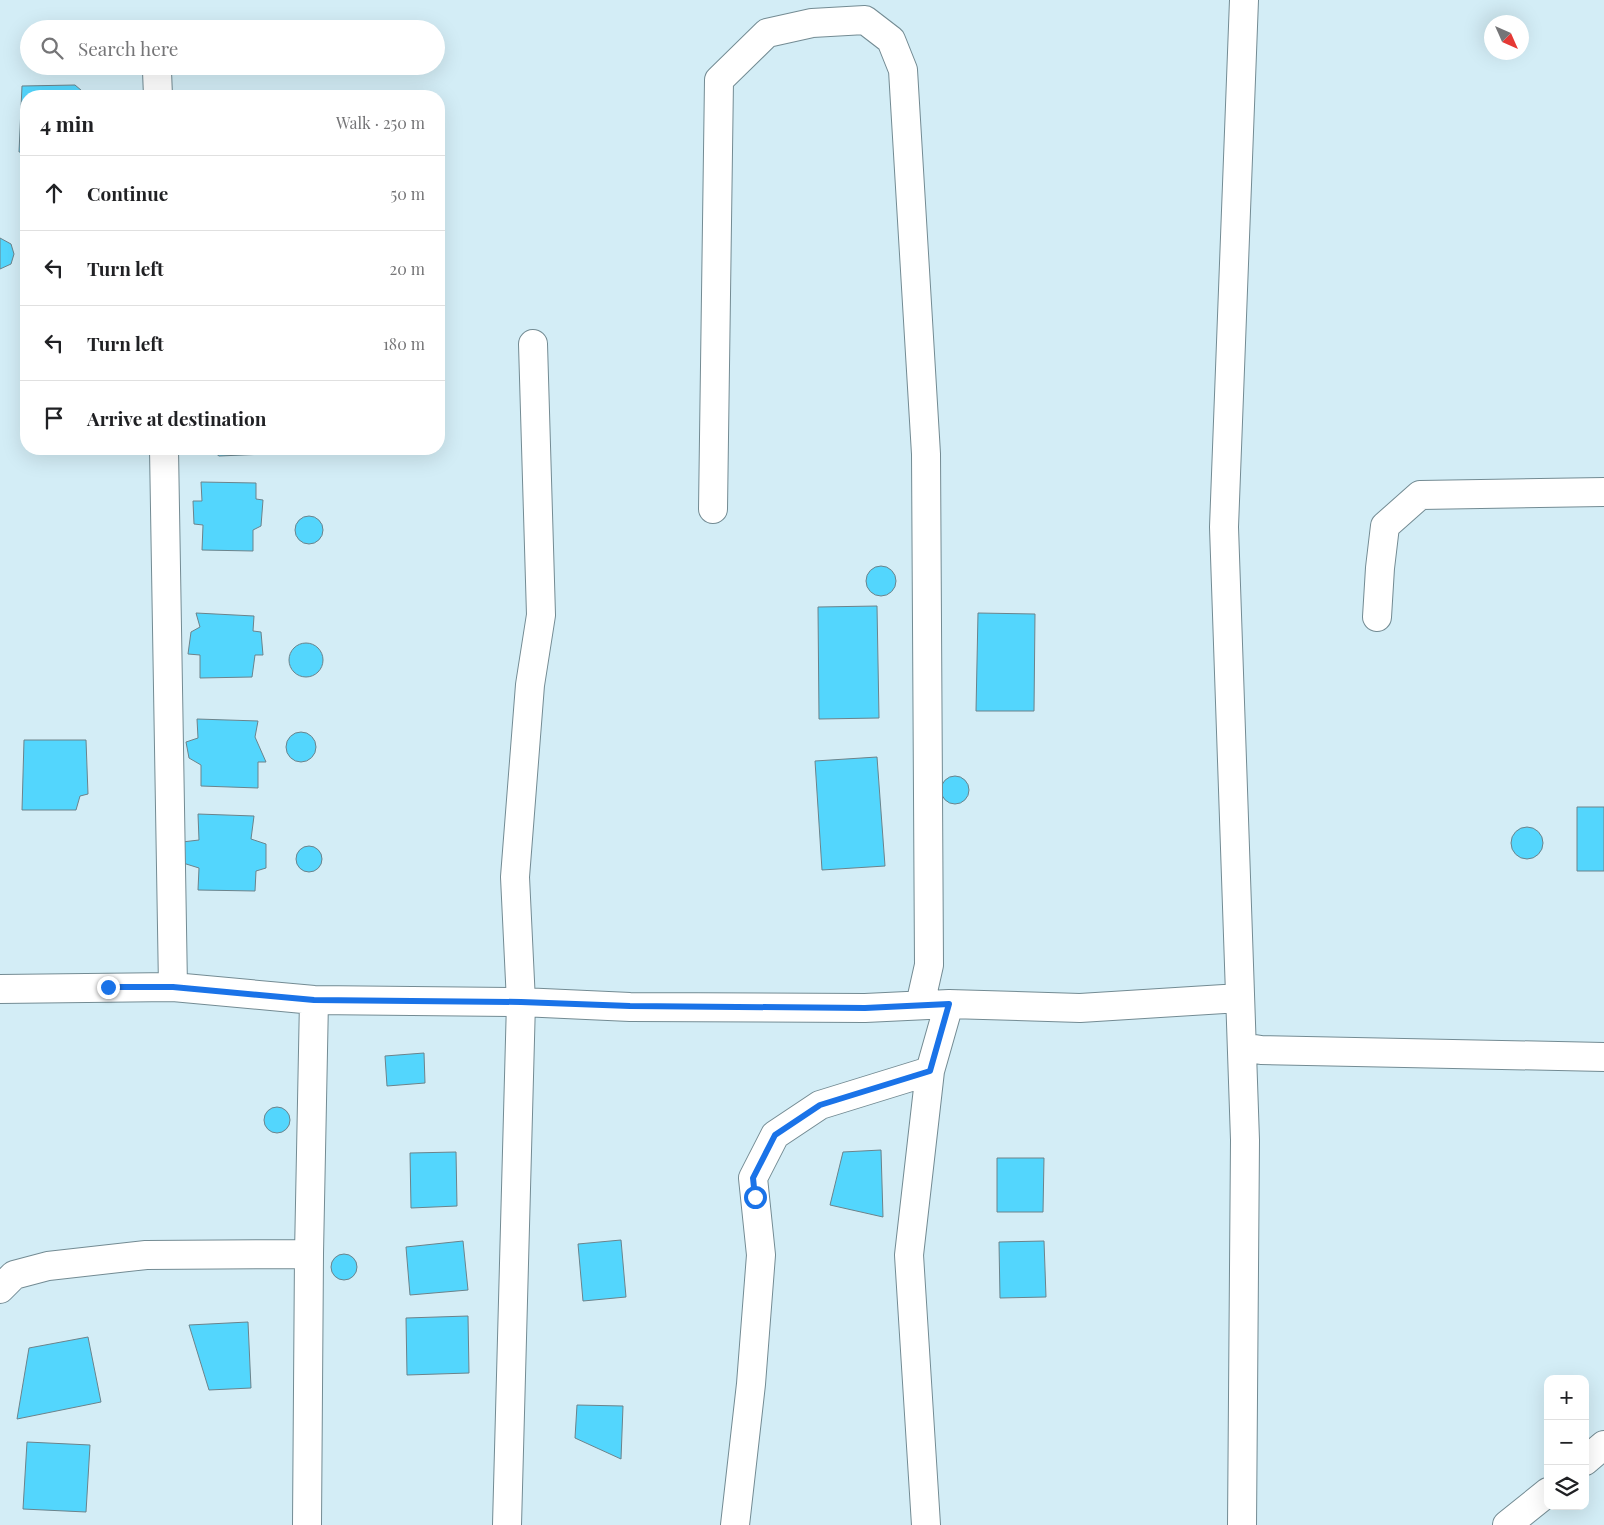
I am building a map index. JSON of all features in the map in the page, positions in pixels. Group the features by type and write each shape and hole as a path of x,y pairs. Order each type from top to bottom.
{"street":[{"path":"1242,1525 1245,1140 1224,527 1244,0"},
{"path":"713,509 719,80 767,34 812,23 865,20 891,40 903,70 926,444 929,965 920,1005"},
{"path":"506,1525 521,1002 515,877 530,685 541,615 533,344"},
{"path":"164,455 173,987"},
{"path":"1377,617 1385,526 1420,494 1604,492"},
{"path":"0,989 173,987 314,1000 521,1002 640,1007 865,1008 949,1004 1080,1008 1240,998"},
{"path":"307,1525 308,1254 314,1000"},
{"path":"926,1525 909,1255 930,1071 949,1004"},
{"path":"1242,1048 1261,1050 1604,1057"},
{"path":"735,1525 751,1384 761,1255 753,1178 775,1135 820,1105 930,1071"},
{"path":"0,1289 14,1275 48,1266 146,1256 308,1254"},
{"path":"1589,1458 1604,1445"},
{"path":"1507,1525 1544,1495"}],"building":[{"path":"75,85 81,90 22,90 22,86"},
{"path":"0,238 11,244 14,254 11,264 0,269"},
{"path":"201,482 256,483 256,499 263,500 261,526 253,530 253,551 202,550 203,525 194,524 193,501 202,501"},
{"path":"309,516 319,520 323,530 319,540 309,544 299,540 295,530 299,520"},
{"path":"881,566 891,571 896,581 891,591 881,596 871,591 866,581 871,571"},
{"path":"877,606 879,718 819,719 818,607"},
{"path":"196,613 254,616 253,631 261,632 263,655 255,655 252,677 200,678 200,655 188,654 191,632 200,627"},
{"path":"978,613 1035,614 1034,711 976,711"},
{"path":"306,643 313,644 318,648 322,653 322,667 318,672 313,676 306,677 299,676 294,672 290,667 289,660 290,653 294,648 299,644"},
{"path":"197,719 258,721 255,737 266,762 258,762 258,788 201,786 201,765 189,758 186,742 198,738"},
{"path":"301,732 312,736 316,747 312,758 301,762 290,758 286,747 290,736"},
{"path":"24,740 86,740 88,794 80,796 76,810 22,810"},
{"path":"877,757 885,866 822,870 815,761"},
{"path":"955,776 965,780 969,790 965,800 955,804 945,800 941,790 945,780"},
{"path":"1577,807 1604,807 1604,871 1577,871"},
{"path":"198,814 254,816 251,839 266,844 266,868 256,871 255,891 198,890 199,868 183,863 182,842 199,840"},
{"path":"1527,827 1538,832 1543,843 1538,854 1527,859 1516,854 1511,843 1516,832"},
{"path":"309,846 318,850 322,859 318,868 309,872 300,868 296,859 300,850"},
{"path":"424,1053 425,1083 387,1086 385,1056"},
{"path":"277,1107 286,1111 290,1120 286,1129 277,1133 268,1129 264,1120 268,1111"},
{"path":"881,1150 883,1217 830,1205 843,1152"},
{"path":"456,1152 457,1206 411,1208 410,1153"},
{"path":"997,1158 1044,1158 1043,1212 997,1212"},
{"path":"621,1240 626,1297 583,1301 578,1244"},
{"path":"463,1241 468,1290 410,1295 406,1247"},
{"path":"1044,1241 1046,1297 1000,1298 999,1242"},
{"path":"344,1254 353,1258 357,1267 353,1276 344,1280 335,1276 331,1267 335,1258"},
{"path":"468,1316 469,1373 407,1375 406,1318"},
{"path":"248,1322 251,1388 209,1390 189,1325"},
{"path":"88,1337 101,1402 17,1419 29,1348"},
{"path":"577,1405 623,1406 621,1459 575,1438"},
{"path":"27,1442 90,1445 86,1512 23,1509"}],"route":[{"path":"108,987 173,987 314,1000 865,1008 949,1004 930,1071 820,1105 775,1135 753,1178 755,1197"}]}
